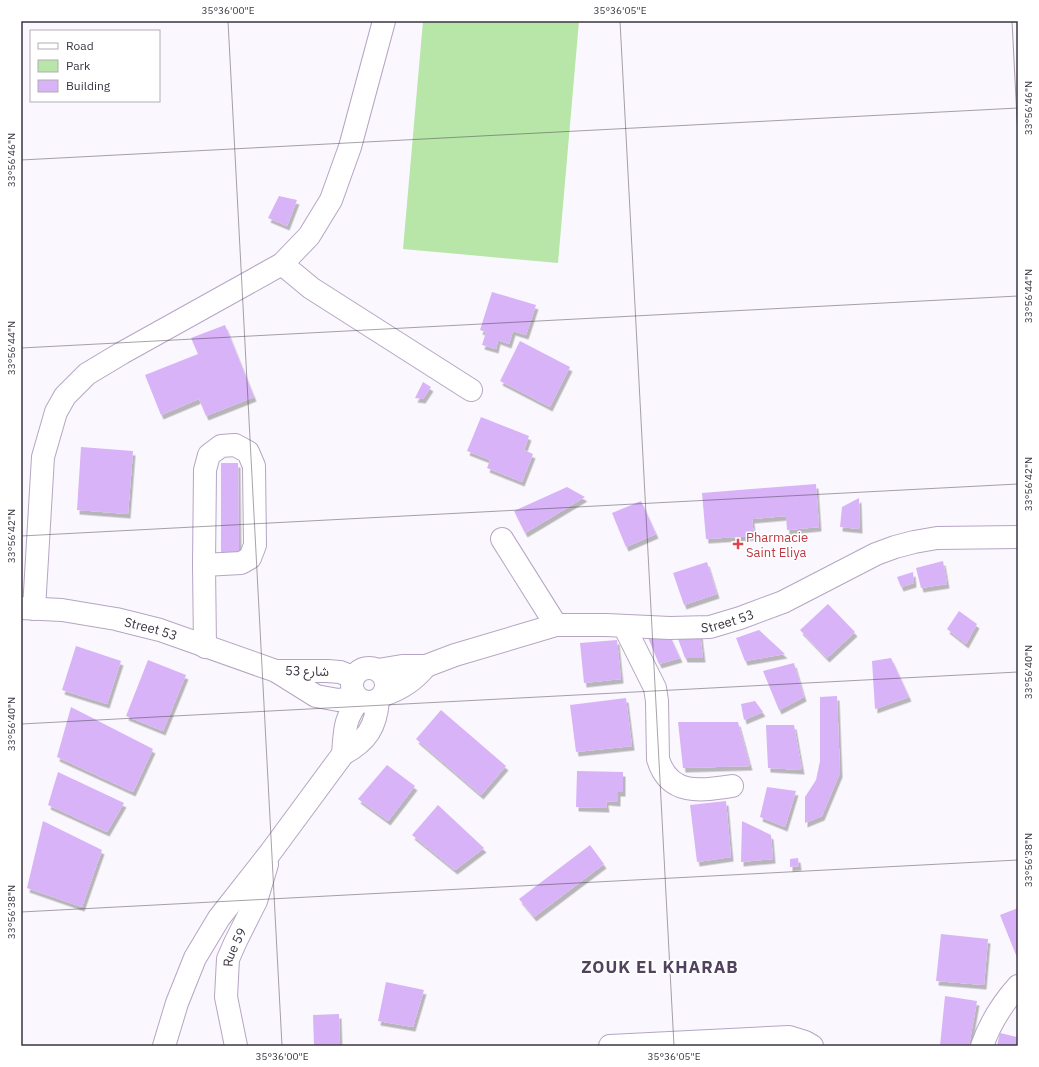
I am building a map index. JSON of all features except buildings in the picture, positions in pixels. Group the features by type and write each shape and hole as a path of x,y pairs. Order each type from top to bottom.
{"street":[{"path":"27,609 43,457 56,412 65,396 87,374 282,264 309,236 332,200 350,147 384,21"},
{"path":"282,264 311,288 472,390"},
{"path":"204,565 241,563 250,558 255,545 254,466 248,452 235,445 220,446 209,455 205,470 204,565 205,647"},
{"name":"Street 53","path":"426,666 455,654 556,625 670,628 710,627 740,618 783,602 876,554 895,547 937,538 1018,537"},
{"path":"502,539 556,625"},
{"name":"Street 53","path":"27,609 62,610 116,619 160,630 276,671"},
{"path":"624,626 655,688 657,701 658,759 667,776 675,784 689,788 708,790 732,786"},
{"path":"343,754 347,720 352,709 366,694 386,684 385,679 378,670 402,666 426,666"},
{"name":"شارع 53","path":"276,671 316,696 338,700 366,694 396,691 418,676 426,666"},
{"name":"شارع 53","path":"276,671 340,672 366,694"},
{"path":"164,1046 177,1003 195,958 219,918 270,853 343,754 355,747 365,738 373,726 377,714 366,694"},
{"path":"316,696 347,720"},
{"name":"Rue 59","path":"236,1046 226,997 228,959 256,901 270,853"},
{"path":"982,1046 988,1028 1006,1000 1018,986"},
{"path":"610,1046 789,1037 812,1046"}],"green space":[{"path":"423,21 579,21 558,263 403,249"}],"place":[{"name":"Pharmacie Saint Eliya","path":"738,544"}],"district":[{"name":"ZOUK EL KHARAB","path":"660,967"}]}
